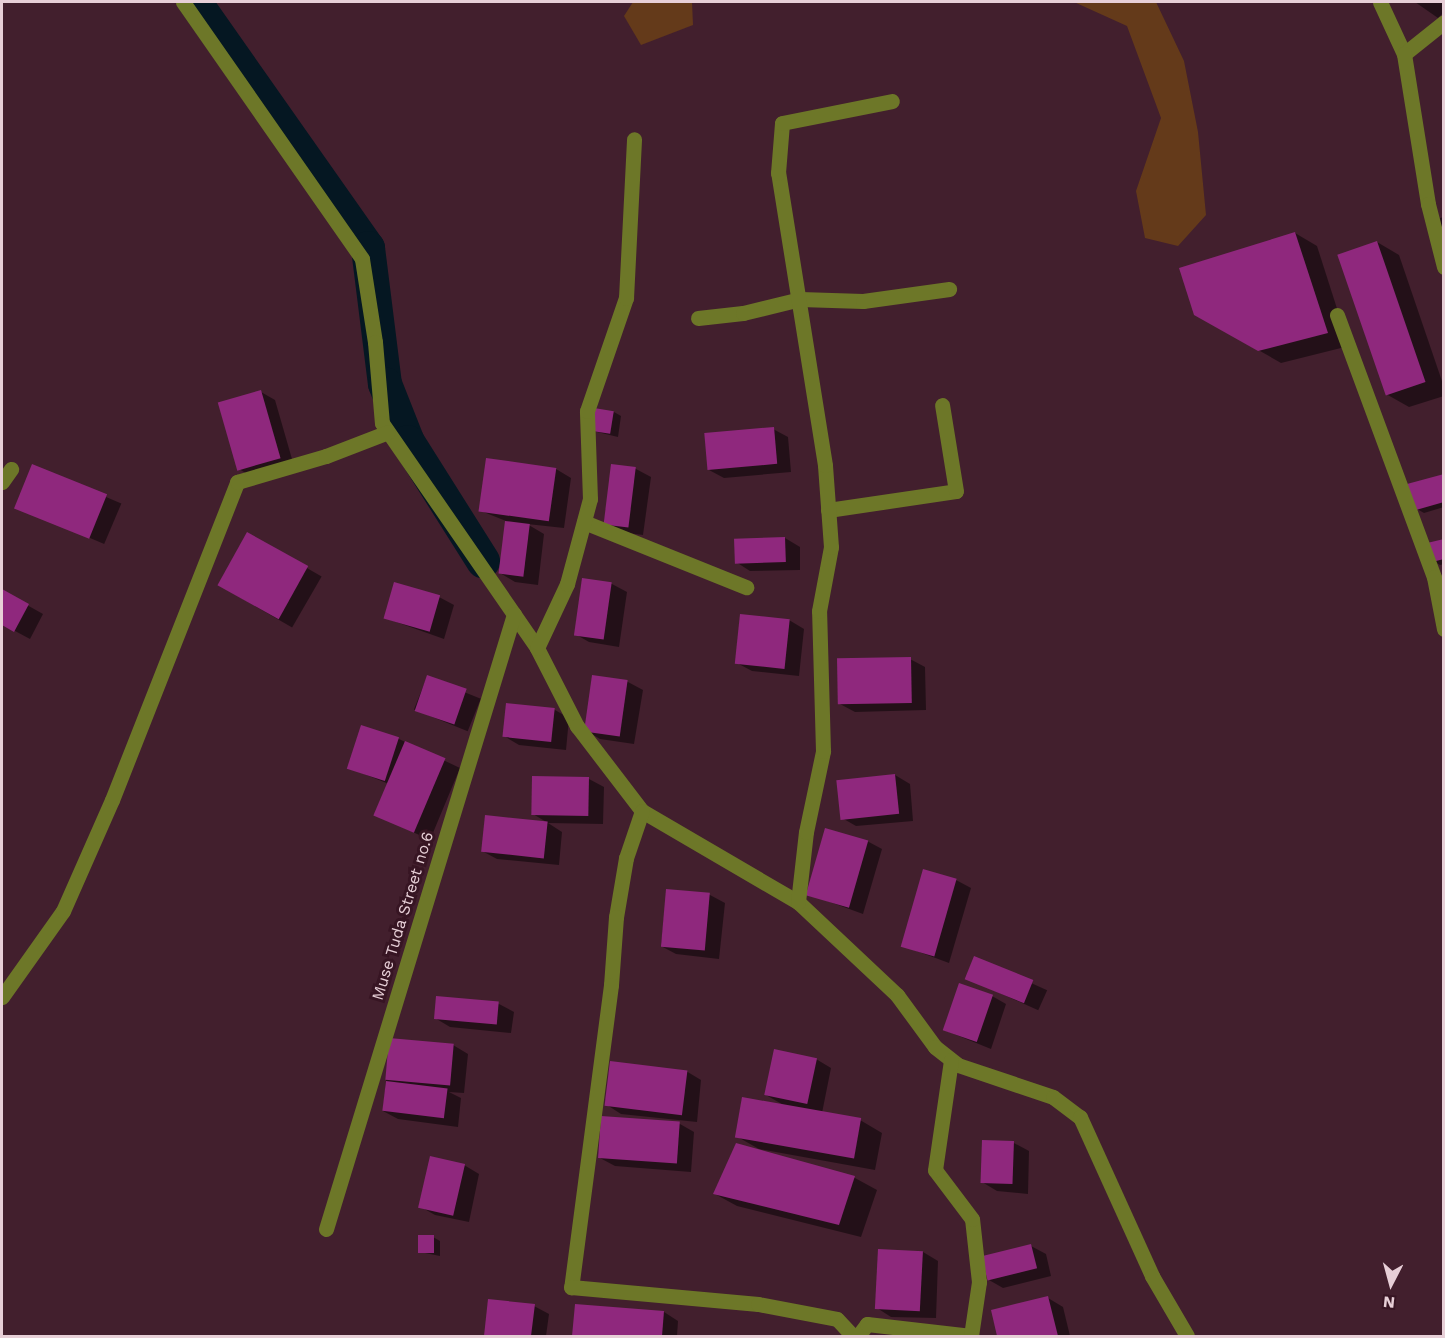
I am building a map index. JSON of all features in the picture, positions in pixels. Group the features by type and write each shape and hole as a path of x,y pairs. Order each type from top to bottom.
{"street":[{"path":"183,2 362,259 375,342 382,423 537,648 577,726 642,811 798,902 897,995 935,1047 951,1060 1053,1097 1080,1117 1152,1276 1187,1336"},
{"path":"1380,2 1404,54 1428,204 1443,267"},
{"path":"1404,54 1443,22"},
{"path":"798,902 806,832 823,751 819,611 831,547 800,299 778,173 782,123 892,101"},
{"path":"537,648 567,584 590,499 587,411 626,298 634,139"},
{"path":"698,318 743,313 800,299 863,301 949,289"},
{"path":"1337,315 1438,575 1443,629"},
{"path":"828,510 956,491 942,405"},
{"path":"2,998 63,911 112,800 237,482 326,456 388,432"},
{"path":"2,482 11,469"},
{"path":"584,522 746,587"},
{"name":"Muse Tuda Street no.6","path":"326,1229 514,614"},
{"path":"642,811 626,858 615,917 611,985 571,1287 758,1304 837,1319 853,1336"},
{"path":"858,1336 867,1324 971,1336 979,1282 972,1219 935,1170 951,1060"}],"shaded area":[{"path":"633,2 692,2 693,25 641,45 624,16"},
{"path":"1074,2 1156,2 1184,61 1198,132 1206,215 1178,246 1145,238 1136,191 1161,118 1127,26"}],"building":[{"path":"1295,232 1328,333 1258,351 1194,315 1179,268"},
{"path":"1377,241 1426,382 1386,396 1337,255"},
{"path":"261,390 281,458 237,471 218,402"},
{"path":"594,408 614,411 610,434 590,431"},
{"path":"774,427 777,464 707,470 704,433"},
{"path":"486,458 556,468 549,521 478,511"},
{"path":"32,464 107,494 89,539 14,509"},
{"path":"611,464 636,467 628,528 604,525"},
{"path":"1444,474 1444,502 1416,510 1407,484"},
{"path":"505,521 530,524 523,577 499,574"},
{"path":"247,532 308,566 279,619 217,585"},
{"path":"785,537 786,562 735,564 734,539"},
{"path":"1444,539 1444,559 1432,562 1427,543"},
{"path":"582,578 612,582 604,640 574,635"},
{"path":"394,582 440,595 430,632 384,619"},
{"path":"2,589 29,604 14,632 2,625"},
{"path":"740,614 790,619 784,669 735,664"},
{"path":"911,657 912,703 838,704 837,658"},
{"path":"427,675 467,689 454,725 415,711"},
{"path":"592,675 628,680 620,736 584,731"},
{"path":"506,703 555,708 551,742 502,737"},
{"path":"361,725 399,737 385,781 347,769"},
{"path":"405,741 446,758 414,833 373,816"},
{"path":"895,774 899,814 841,820 836,780"},
{"path":"532,776 589,777 588,816 531,815"},
{"path":"485,815 548,822 544,858 481,852"},
{"path":"825,828 868,840 849,908 806,895"},
{"path":"923,869 957,879 934,957 901,947"},
{"path":"666,889 710,893 705,951 661,947"},
{"path":"974,956 1033,980 1024,1003 965,979"},
{"path":"959,983 993,995 977,1042 943,1030"},
{"path":"436,996 499,1001 497,1024 434,1019"},
{"path":"389,1038 454,1044 450,1086 385,1080"},
{"path":"774,1049 817,1058 807,1104 764,1095"},
{"path":"610,1061 687,1071 682,1115 605,1106"},
{"path":"386,1081 448,1089 444,1118 382,1111"},
{"path":"742,1097 861,1118 854,1158 735,1137"},
{"path":"601,1116 680,1122 677,1163 598,1158"},
{"path":"982,1140 1014,1141 1012,1184 980,1183"},
{"path":"736,1143 855,1176 839,1225 713,1194"},
{"path":"430,1156 465,1164 453,1216 418,1208"},
{"path":"418,1235 434,1235 434,1253 418,1253"},
{"path":"1031,1244 1037,1268 988,1281 982,1256"},
{"path":"878,1249 923,1251 920,1311 875,1309"},
{"path":"1048,1296 1058,1336 997,1336 991,1310"},
{"path":"488,1299 535,1304 531,1336 484,1336"},
{"path":"575,1304 664,1311 662,1336 572,1336"}],"waterway":[{"path":"195,2 368,248 385,384 408,442 483,561"}]}
